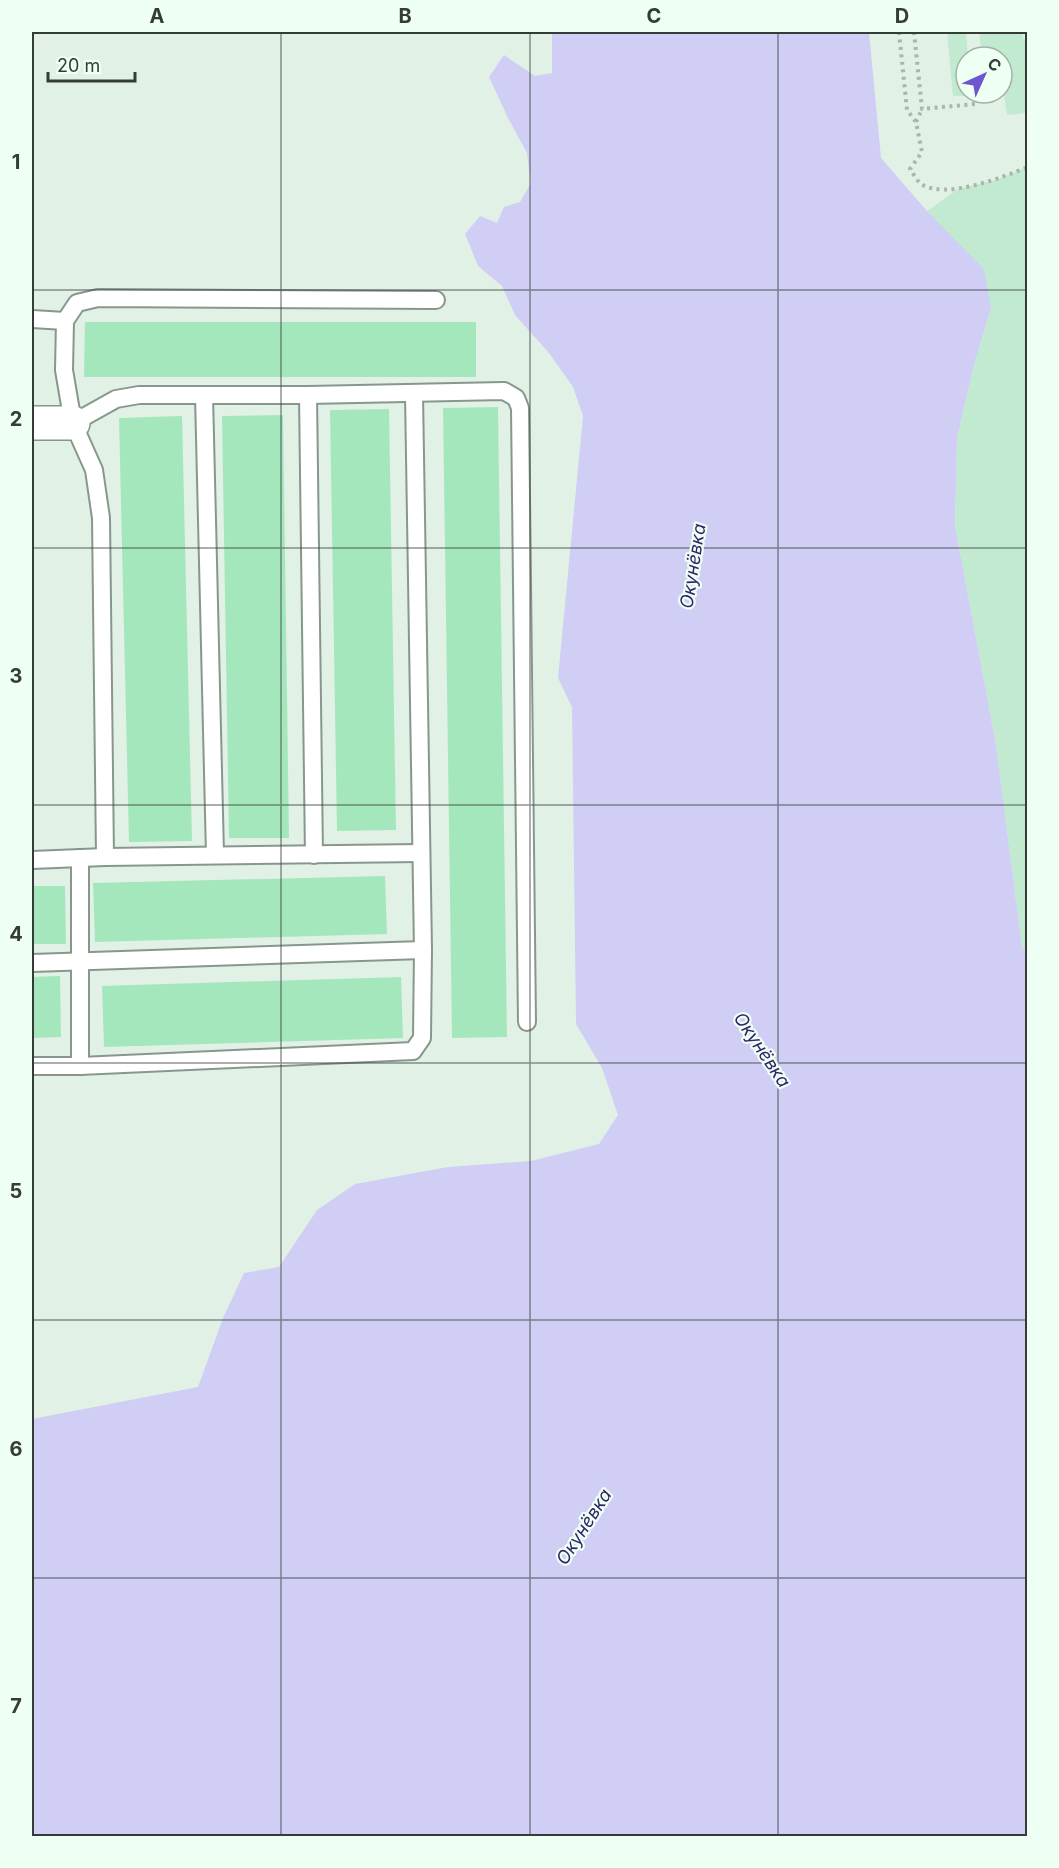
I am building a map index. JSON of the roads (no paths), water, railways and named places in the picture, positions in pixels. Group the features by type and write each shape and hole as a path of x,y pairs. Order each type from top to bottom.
{"street":[{"path":"32,423 73,423"}],"lane":[{"path":"105,856 101,518 94,470 73,423 64,370 65,321 77,303 98,297 436,300"},
{"path":"32,319 65,321"},
{"path":"73,423 116,399 139,395 414,394 504,391 516,398 520,408 526,1022"},
{"path":"32,1066 80,1066 413,1051 422,1038 422,852 414,394"},
{"path":"204,395 215,855"},
{"path":"308,395 314,855"},
{"path":"32,860 105,856 422,852"},
{"path":"80,858 80,1066"},
{"path":"32,963 423,950"}],"water":[{"name":"Окунёвка","path":"552,32 869,32 881,158 927,211 984,269 991,308 974,365 957,438 955,526 996,745 1022,947 1027,952 1027,1836 32,1836 32,1419 198,1387 223,1318 244,1273 279,1267 317,1210 355,1184 448,1167 531,1161 599,1144 618,1115 602,1068 576,1024 572,707 558,678 583,416 573,387 549,353 515,315 502,286 478,266 465,234 480,216 497,223 504,207 520,202 531,183 527,153 489,77 504,55 535,76 552,73"}]}
